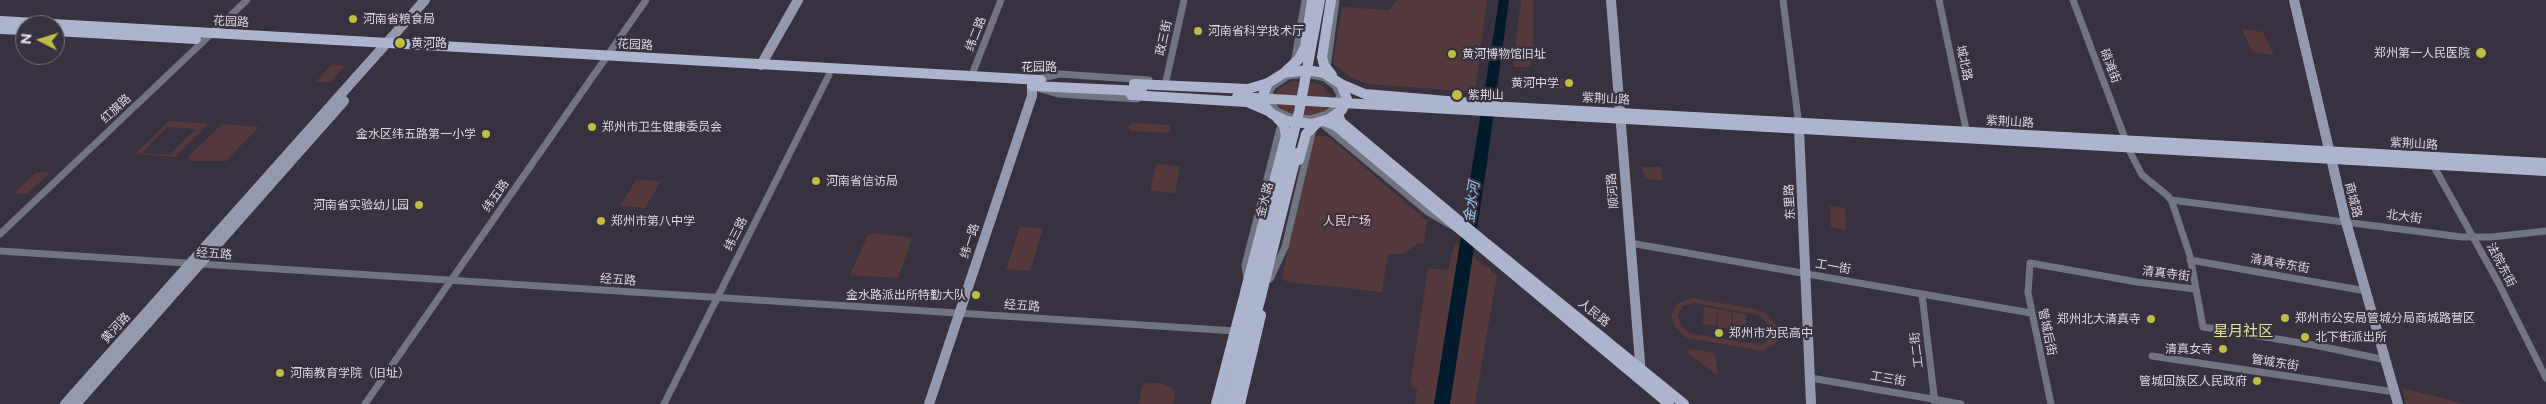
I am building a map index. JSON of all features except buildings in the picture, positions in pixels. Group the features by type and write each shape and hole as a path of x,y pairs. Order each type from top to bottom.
{"main road":[{"path":"1288,74 1305,47 1312,0"},
{"name":"金水路","path":"1226,404 1288,159 1309,66 1320,0"},
{"name":"金水路","path":"1234,404 1306,112 1326,0"},
{"path":"1240,404 1302,145 1309,128 1347,99 1327,70 1322,57 1331,0"},
{"name":"花园路","path":"0,21 830,75 1032,83 1063,80 1233,89 1248,88 1272,82"},
{"path":"0,29 15,30"},
{"name":"花园路","path":"65,31 209,36"},
{"name":"花园路","path":"604,59 762,65 971,77 1132,94 1247,102 1262,106 1299,124 1319,121"},
{"path":"1216,404 1286,136 1284,125 1262,97 1272,82 1288,74 1307,70 1365,94 1418,98 1473,107"},
{"path":"1032,83 1269,97 1338,107 1473,107"},
{"path":"1338,107 1364,106 1417,109 1473,107"},
{"path":"1338,107 1341,122 1447,211 1486,248"},
{"name":"紫荆山路","path":"1473,107 2330,156 2546,163"},
{"path":"1319,121 1336,126 1457,228 1486,248"},
{"name":"紫荆山路","path":"2330,156 2433,165 2546,171"},
{"name":"人民路","path":"1486,248 1684,404"},
{"name":"人民路","path":"1486,248 1669,404"}],"street":[{"name":"红旗路","path":"0,234 247,0"},
{"name":"黄河路","path":"65,404 194,264 388,46 425,0"},
{"name":"黄河路","path":"388,46 434,0"},
{"name":"纬五路","path":"365,404 646,0"},
{"path":"762,65 798,0"},
{"name":"纬二路","path":"971,77 1001,0"},
{"name":"政三街","path":"1166,81 1184,0"},
{"path":"1288,74 1305,0"},
{"path":"1336,0 1333,80 1337,89 1338,107"},
{"name":"顺河路","path":"1611,0 1641,381"},
{"name":"东里路","path":"1783,0 1799,125 1811,404"},
{"name":"城北路","path":"1939,0 1967,135"},
{"name":"硝滩街","path":"2073,0 2127,145 2142,175 2171,200"},
{"name":"商城路","path":"2294,0 2346,222 2398,404"},
{"path":"1032,83 1059,74 1228,85 1272,82 1269,97 1276,113 1245,265 1248,283"},
{"name":"纬三路","path":"664,404 830,75"},
{"path":"1032,83 1058,94 1244,106 1276,113"},
{"name":"纬一路","path":"929,404 1032,96 1032,83"},
{"path":"1270,279 1285,247 1319,121"},
{"name":"法院东街","path":"2433,165 2473,237 2546,378"},
{"path":"2171,200 2190,260 2195,289"},
{"name":"北大街","path":"2171,200 2346,222 2365,222 2473,237 2546,231"},
{"name":"工一街","path":"1630,243 2031,313"},
{"name":"经五路","path":"0,252 1235,331"},
{"name":"清真寺东街","path":"2190,260 2366,291"},
{"name":"清真寺街","path":"2030,263 2137,282 2195,289 2202,324 2206,329 2314,345 2386,360"},
{"name":"管城后街","path":"2030,263 2028,293 2051,404"},
{"name":"黄河路","path":"76,404 194,264"},
{"name":"工二街","path":"1922,294 1934,401"},
{"name":"管城东街","path":"2152,356 2395,392"},
{"name":"工三街","path":"1811,378 1934,401 1961,404"}],"green space":[{"path":"1397,0 1487,0 1475,92 1368,84 1352,78 1335,65 1333,62 1342,7 1389,10"},
{"path":"1521,0 1533,0 1533,51 1531,67 1513,67"},
{"path":"2242,29 2263,32 2274,55 2252,52"},
{"path":"332,64 345,66 330,82 316,82"},
{"path":"1542,77 1570,79 1571,89 1543,87"},
{"path":"1292,81 1320,84 1331,96 1321,98 1275,94 1281,87"},
{"path":"1287,103 1330,106 1328,111 1312,117 1284,113 1277,105"},
{"path":"169,121 208,124 175,157 135,154","holes":["167,127 196,129 170,155 142,153"]},
{"path":"1132,123 1171,126 1170,132 1166,133 1130,131 1128,127"},
{"path":"222,124 259,127 226,161 190,161 188,157"},
{"name":"人民广场","path":"1317,136 1328,136 1427,221 1424,244 1418,243 1403,254 1388,254 1382,292 1288,282 1282,278 1312,140"},
{"path":"1156,164 1180,166 1175,193 1150,191"},
{"path":"1642,167 1661,167 1663,180 1645,179"},
{"path":"37,172 50,173 27,194 14,193"},
{"path":"636,180 661,181 645,208 620,206"},
{"path":"1830,206 1845,208 1846,230 1831,227"},
{"path":"1020,227 1043,228 1030,271 1006,269"},
{"path":"876,233 912,238 898,278 850,275 868,235"},
{"path":"1455,243 1497,275 1475,404 1415,404 1417,389 1410,386 1428,268 1448,270"},
{"path":"1692,298 1755,309 1767,314 1777,326 1779,338 1776,343 1763,351 1687,338 1675,327 1671,315 1678,303","holes":["1694,303 1759,315 1771,327 1772,336 1761,345 1689,333 1681,325 1678,316 1683,306"]},
{"path":"1704,307 1717,309 1716,326 1703,324"},
{"path":"1718,309 1732,312 1731,329 1718,327"},
{"path":"1733,312 1746,314 1746,331 1733,329"},
{"path":"1690,349 1715,353 1718,376 1686,352"},
{"path":"1161,383 1172,388 1175,396 1173,404 1139,404 1142,385"},
{"path":"2402,388 2462,403 2463,404 2406,404"}],"water":[{"name":"金水河","path":"1499,0 1509,0 1487,163 1450,404 1434,404"}],"place":[{"name":"河南省粮食局","path":"353,19"},
{"name":"河南省科学技术厅","path":"1198,31"},
{"name":"黄河路","path":"400,43"},
{"name":"郑州第一人民医院","path":"2481,53"},
{"name":"黄河博物馆旧址","path":"1452,54"},
{"name":"黄河中学","path":"1569,83"},
{"name":"紫荆山","path":"1457,95"},
{"name":"郑州市卫生健康委员会","path":"592,127"},
{"name":"金水区纬五路第一小学","path":"486,134"},
{"name":"河南省信访局","path":"816,181"},
{"name":"河南省实验幼儿园","path":"419,205"},
{"name":"郑州市第八中学","path":"601,221"},
{"name":"金水路派出所特勤大队","path":"976,295"},
{"name":"郑州市公安局管城分局商城路营区","path":"2285,318"},
{"name":"郑州北大清真寺","path":"2151,319"},
{"name":"郑州市为民高中","path":"1719,333"},
{"name":"北下街派出所","path":"2305,337"},
{"name":"清真女寺","path":"2223,349"},
{"name":"河南教育学院（旧址）","path":"280,373"},
{"name":"管城回族区人民政府","path":"2257,381"}],"district":[{"name":"星月社区","path":"2243,332"}]}
